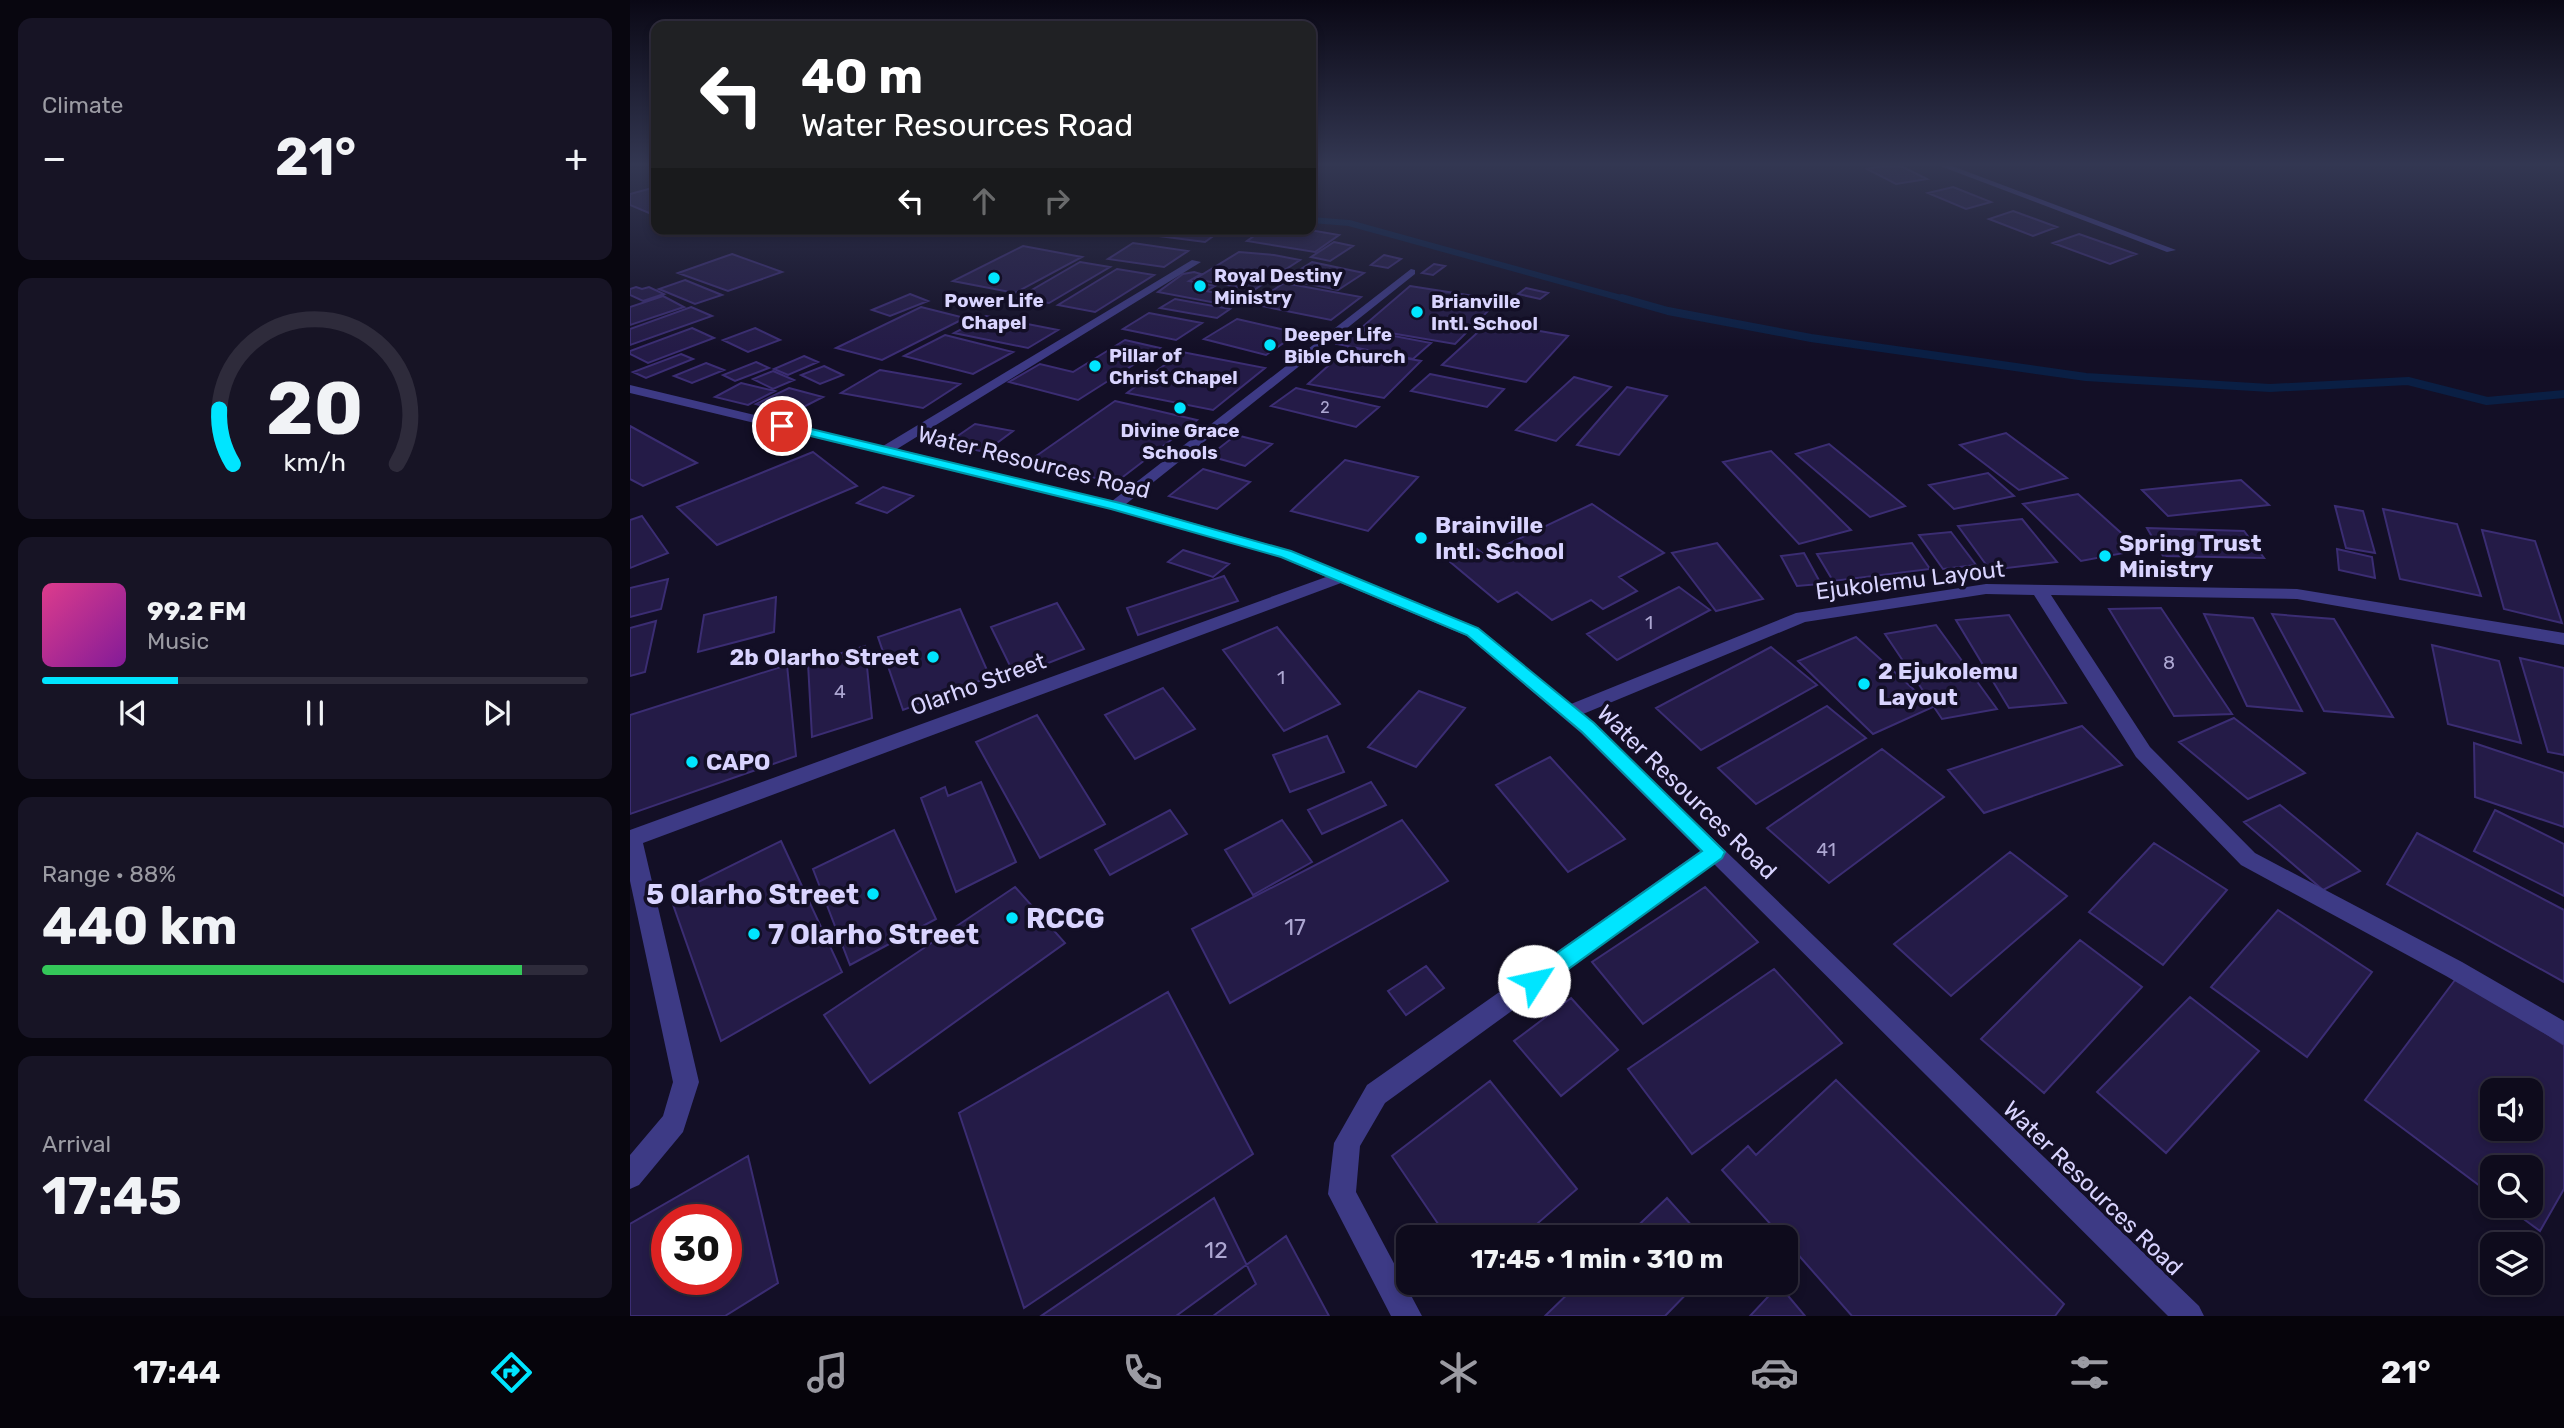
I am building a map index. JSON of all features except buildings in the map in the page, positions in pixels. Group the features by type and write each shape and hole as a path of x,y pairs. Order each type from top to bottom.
{"street":[{"path":"2110,227 2171,250"},
{"path":"884,451 1196,262"},
{"path":"1115,506 1411,272"},
{"name":"Water Resources Road","path":"630,388 1115,506 1286,554 1473,632 1570,712 2189,1316"},
{"name":"Olarho Street","path":"630,838 1344,576"},
{"name":"Ejukolemu Layout","path":"1570,712 1802,617 1986,589 2297,594 2564,639"},
{"path":"2039,590 2143,752 2248,859 2454,969 2564,1034"},
{"path":"630,838 686,1082 674,1123 630,1176"},
{"path":"1407,1316 1342,1194 1347,1143 1376,1094 1715,852"}],"waterway":[{"path":"1365,227 1628,300"},
{"path":"1622,298 1668,311 1811,338 2086,377 2270,388 2408,381 2487,401 2564,394"}],"place":[{"name":"Power Life Chapel","path":"994,278"},
{"name":"Royal Destiny Ministry","path":"1200,286"},
{"name":"Brianville Intl. School","path":"1417,312"},
{"name":"Deeper Life Bible Church","path":"1270,345"},
{"name":"Pillar of Christ Chapel","path":"1095,366"},
{"name":"Divine Grace Schools","path":"1180,408"},
{"name":"Brainville Intl. School","path":"1421,538"},
{"name":"Spring Trust Ministry","path":"2105,556"},
{"name":"2b Olarho Street","path":"933,657"},
{"name":"2 Ejukolemu Layout","path":"1864,684"},
{"name":"CAPO","path":"692,762"},
{"name":"5 Olarho Street","path":"873,894"},
{"name":"RCCG","path":"1012,918"},
{"name":"7 Olarho Street","path":"754,934"}],"route":[{"path":"782,426 1115,506 1286,554 1473,632 1588,727 1715,852 1534,981"}]}
